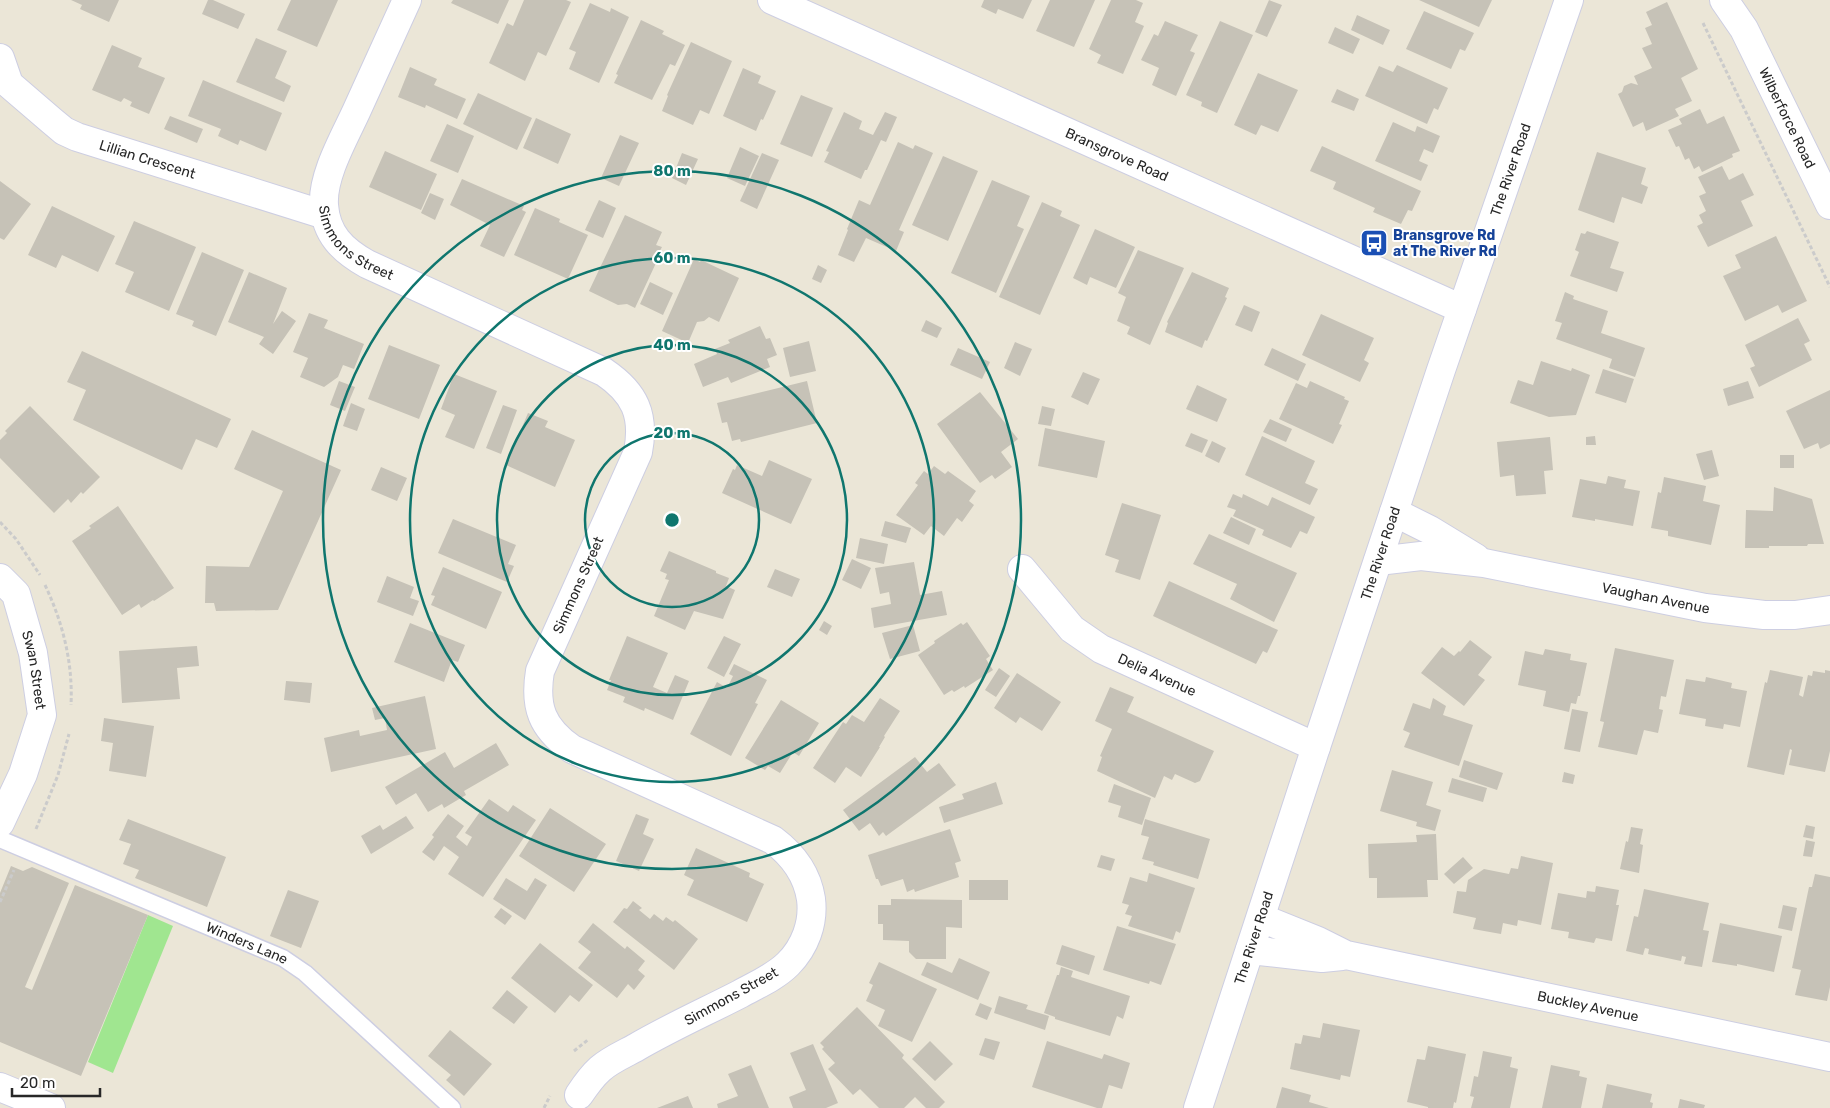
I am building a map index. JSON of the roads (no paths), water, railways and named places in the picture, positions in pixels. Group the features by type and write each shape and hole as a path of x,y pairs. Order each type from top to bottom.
{"street":[{"name":"Simmons Street","path":"407,0 330,171 324,192 325,215 334,236 341,247 352,256 604,372 618,382 630,396 638,413 640,440 638,452 540,671 537,695 543,719 549,730 572,749 773,840 794,859 802,871 808,884 812,909 808,931 796,954 787,965 762,982 643,1043 601,1068 589,1079 578,1096"},
{"name":"Bransgrove Road","path":"772,0 1462,309"},
{"name":"The River Road","path":"1198,1108 1394,512 1569,0"},
{"name":"Wilberforce Road","path":"1724,0 1744,30 1829,200"},
{"name":"Wilberforce Road","path":"1737,0 1744,30"},
{"name":"Lillian Crescent","path":"0,58 9,84 64,131 77,137 325,215"},
{"name":"Vaughan Avenue","path":"1394,512 1430,530 1484,563"},
{"name":"Vaughan Avenue","path":"1378,560 1420,556 1484,563 1736,613 1795,615 1830,610"},
{"name":"Delia Avenue","path":"1022,569 1072,629 1101,649 1316,747"},
{"name":"Swan Street","path":"0,578 16,594 33,653 42,715 23,774 0,823"},
{"name":"Buckley Avenue","path":"1260,918 1318,941 1346,955 1830,1057"},
{"name":"Buckley Avenue","path":"1250,950 1322,958 1346,955"},
{"path":"0,1087 51,1108"}],"lane":[{"name":"Winders Lane","path":"0,839 283,958 305,973 452,1108"}],"place":[{"name":"Bransgrove Rd at The River Rd","path":"1374,243"}]}
